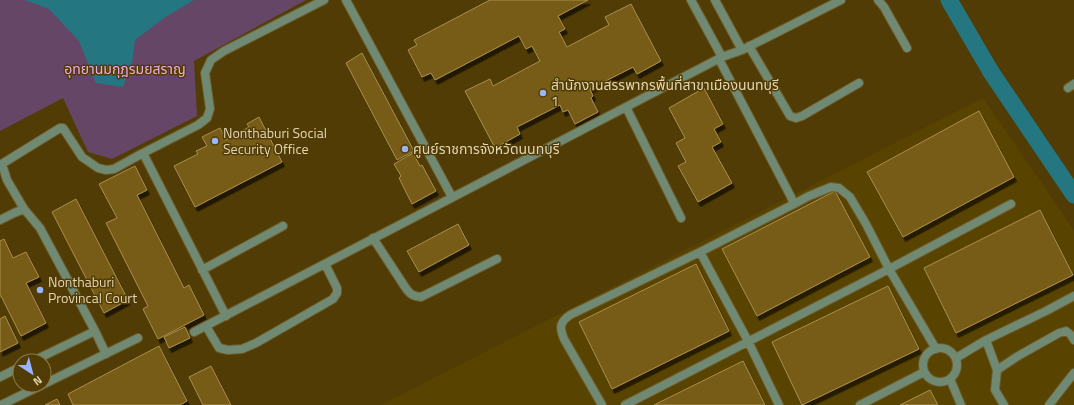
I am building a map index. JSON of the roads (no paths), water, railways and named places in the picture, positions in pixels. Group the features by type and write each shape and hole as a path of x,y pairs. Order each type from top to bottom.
{"lane":[{"path":"106,354 40,228 24,209 7,180 1,165 60,128 63,128 82,157 98,168 106,170 114,168 198,125 207,118 210,109 206,72 211,60 224,51 324,0"},
{"path":"346,0 452,197"},
{"path":"691,0 794,204"},
{"path":"194,332 720,58 746,48 841,0"},
{"path":"878,0 884,7 907,48"},
{"path":"719,1 746,48 790,116 794,118 802,116 859,83"},
{"path":"626,107 681,218"},
{"path":"143,153 226,316"},
{"path":"602,405 564,339 561,332 562,323 564,320 570,315 700,252 809,196 831,187 839,188 850,198 936,349"},
{"path":"625,405 1011,204"},
{"path":"0,220 24,209"},
{"path":"202,270 283,226"},
{"path":"373,238 410,294 415,297 421,297 497,259"},
{"path":"700,252 748,341 779,405"},
{"path":"206,326 218,348 228,350 242,349 256,343 333,300 337,293 337,288 326,264"},
{"path":"956,358 986,340 1074,296"},
{"path":"50,353 95,331"},
{"path":"997,370 1018,356 1059,333 1066,331 1074,340"},
{"path":"52,381 138,338"},
{"path":"986,340 997,370 995,390 1004,405"},
{"path":"942,348 947,350 956,358 957,364 954,375 944,382 933,380 924,372 923,366 926,355 930,351 936,349 942,348"},
{"path":"0,377 12,372"},
{"path":"860,405 924,372"},
{"path":"1049,405 1074,373"},
{"path":"950,379 961,405"},
{"path":"1,405 26,393"}],"water":[{"path":"25,0 194,0 164,18 135,40 132,63 123,87 96,83 79,41 49,9"}],"waterway":[{"path":"949,0 991,72 1074,195"}],"place":[{"name":"สำนักงานสรรพากรพื้นที่สาขาเมืองนนทบุรี 1","path":"543,93"},
{"name":"Nonthaburi Social Security Office","path":"215,141"},
{"name":"ศูนย์ราชการจังหวัดนนทบุรี","path":"405,149"},
{"name":"Nonthaburi Provincal Court","path":"40,290"}],"park label":[{"name":"อุทยานมกุฎรมยสราญ","path":"125,69"}]}
